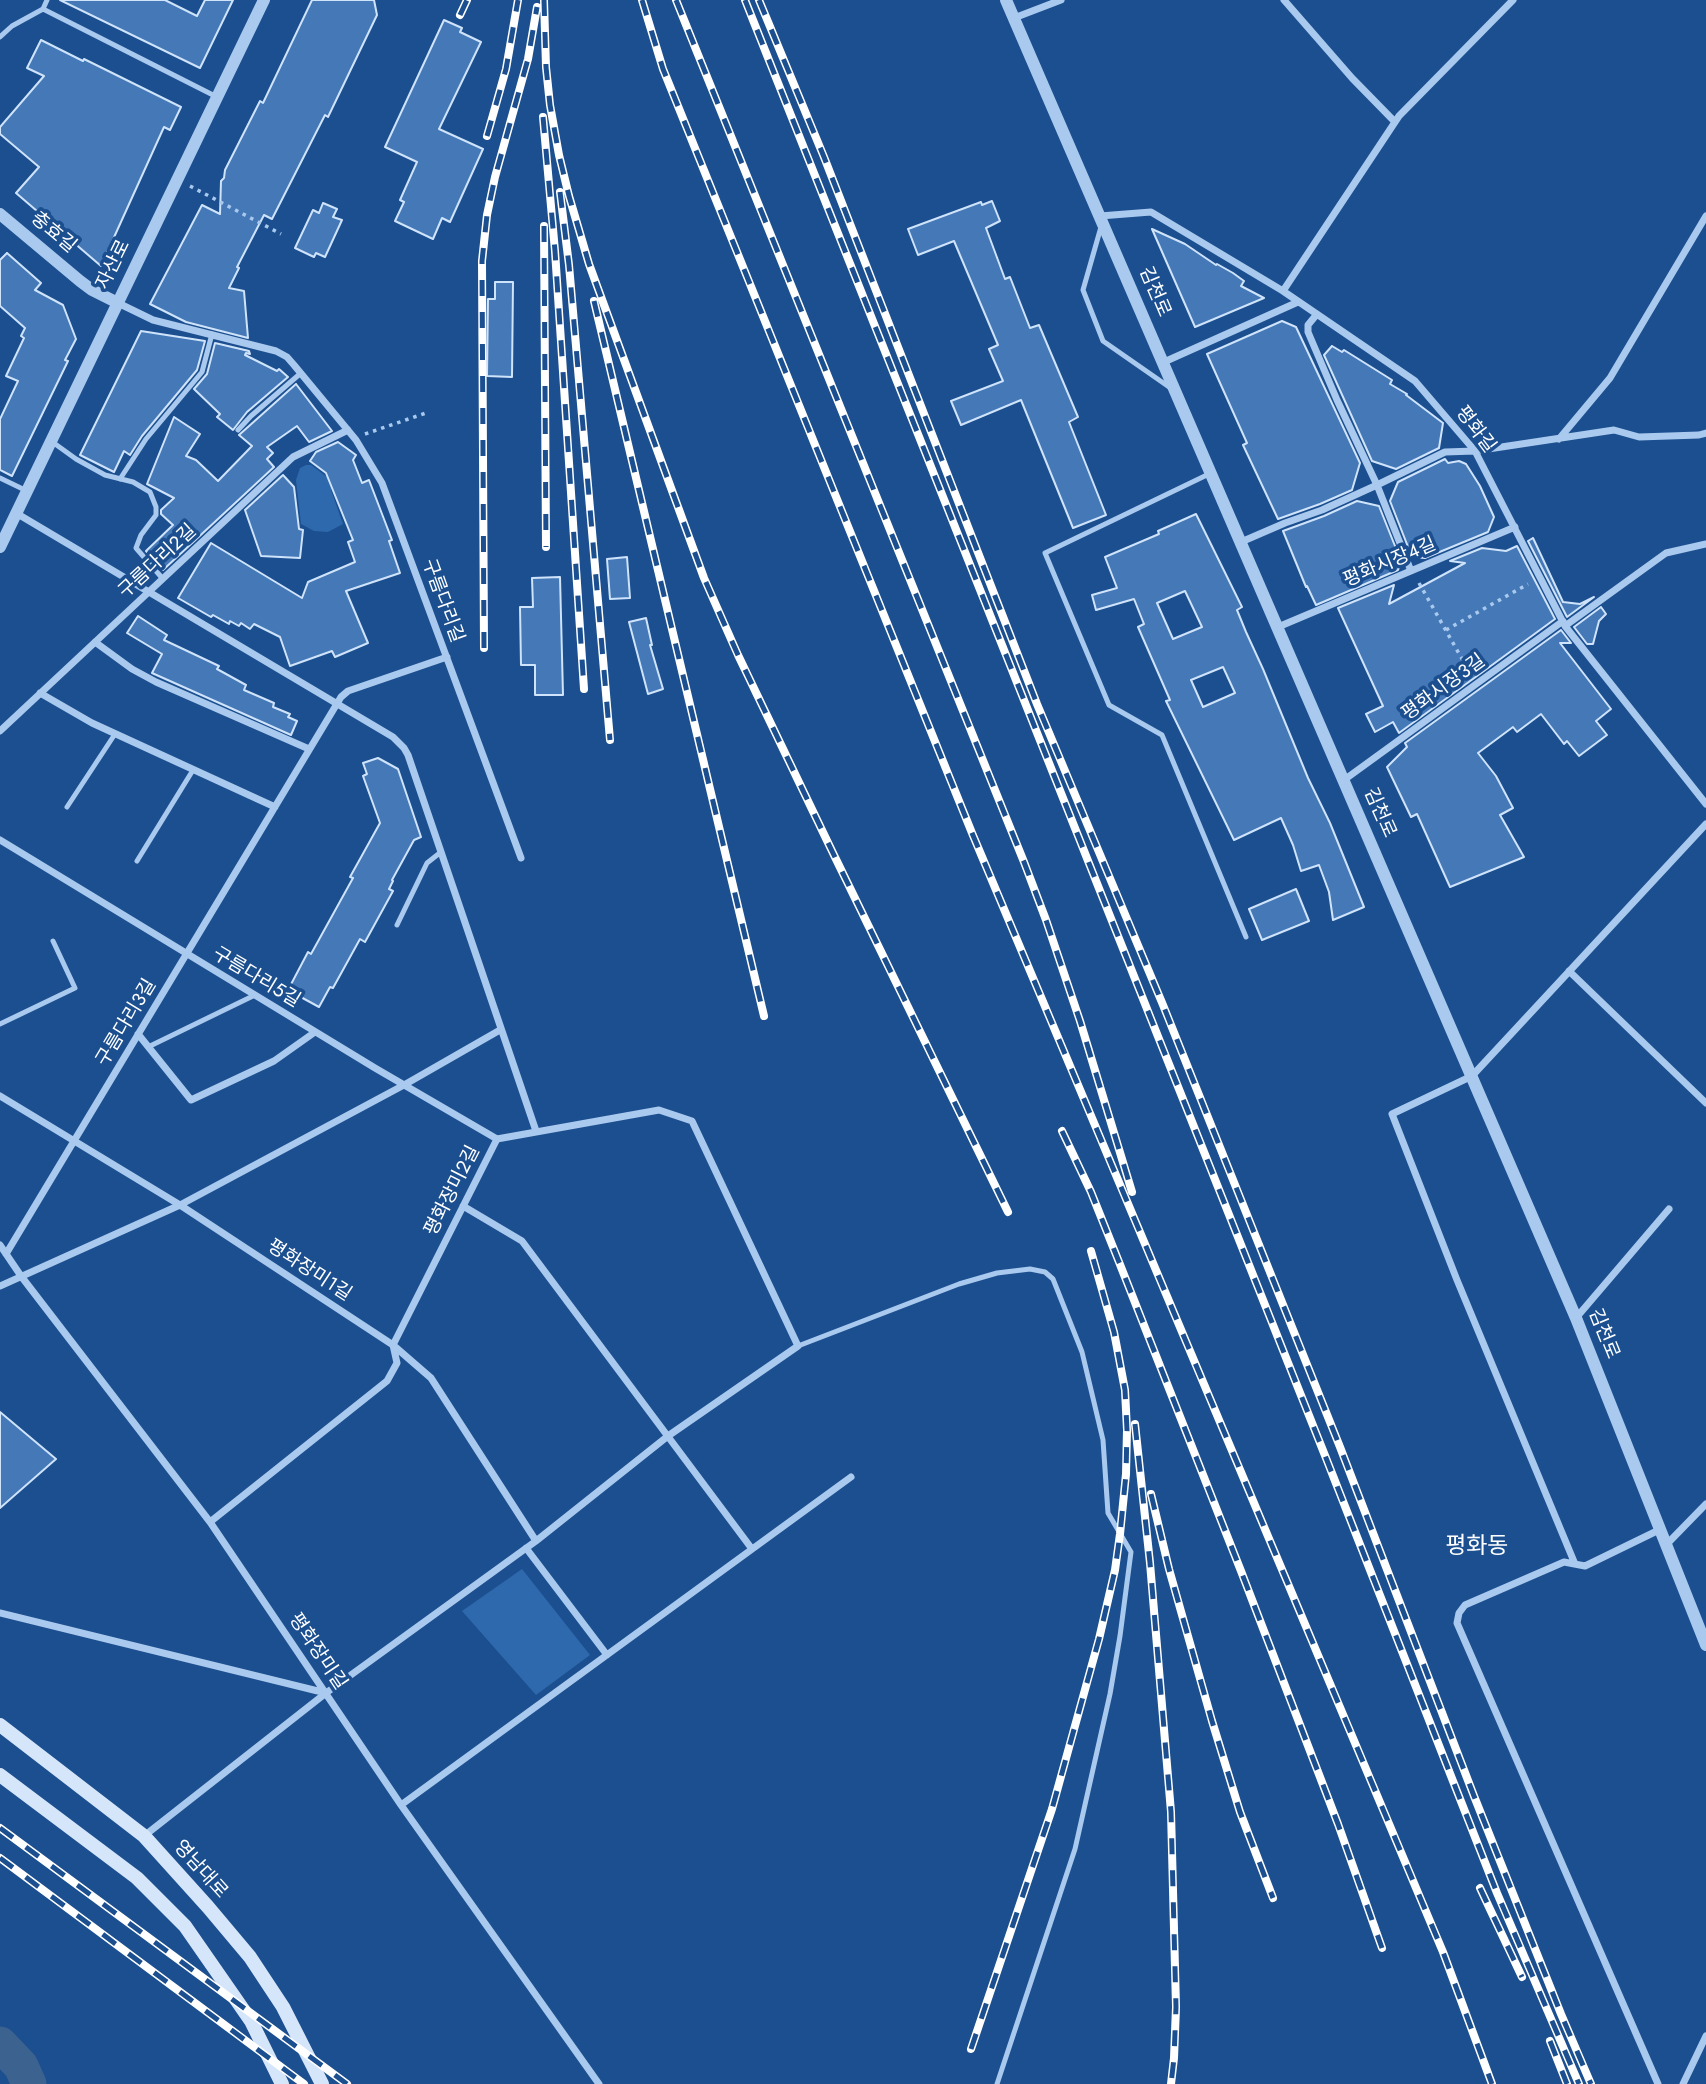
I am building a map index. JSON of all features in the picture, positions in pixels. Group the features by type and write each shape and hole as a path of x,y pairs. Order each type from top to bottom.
{"main road":[{"name":"영남대로","path":"0,1726 144,1836 208,1907 250,1957 283,2007 322,2084"},
{"path":"0,1775 137,1878 185,1926 251,2021 282,2084"}],"street":[{"name":"자산로","path":"0,547 264,0"},
{"name":"김천로","path":"1006,0 1576,1318 1706,1645"},
{"path":"1014,18 1061,0"},
{"path":"1284,0 1352,78 1395,122"},
{"path":"1283,291 1395,122 1513,0"},
{"name":"평화길","path":"1101,218 1151,212 1283,291 1415,381 1475,451 1564,624 1706,804"},
{"name":"충효길","path":"0,214 80,281 118,303"},
{"path":"1559,439 1610,378 1706,216"},
{"path":"1164,362 1298,302"},
{"name":"구름다리길","path":"118,303 153,320 276,351 287,357 356,440 382,483 521,858"},
{"path":"1317,314 1308,325 1308,332 1377,485 1412,571"},
{"name":"구름다리2길","path":"0,731 293,457 348,430"},
{"path":"1241,542 1322,510 1445,452 1475,451 1614,430 1639,437 1706,433"},
{"path":"16,513 393,737 404,748 536,1132"},
{"name":"평화시장4길","path":"1278,627 1515,527"},
{"name":"평화시장3길","path":"1344,780 1666,553 1706,544"},
{"path":"95,642 132,669 156,682 309,749"},
{"name":"구름다리3길","path":"6,1254 341,697 348,691 447,657"},
{"path":"40,693 92,723 275,807"},
{"path":"1575,1564 1457,1280 1392,1114 1472,1076 1706,824"},
{"name":"구름다리5길","path":"0,840 404,1086 497,1139"},
{"path":"1569,971 1706,1103"},
{"path":"0,1286 180,1205 404,1086 500,1030"},
{"path":"138,1034 191,1100 274,1061 315,1032"},
{"name":"평화장미1길","path":"0,1097 180,1205 393,1345 431,1378 536,1541"},
{"name":"평화장미2길","path":"210,1522 387,1381 397,1363 393,1345 497,1139 659,1110 692,1121 798,1346"},
{"path":"463,1206 523,1241 752,1549"},
{"path":"1576,1318 1670,1209"},
{"name":"평화장미길","path":"0,1245 210,1522 401,1805 599,2084"},
{"path":"144,1836 326,1693 536,1541 668,1436 798,1346"},
{"path":"401,1805 851,1477"},
{"path":"1668,1544 1706,1504"},
{"path":"1658,2084 1457,1623 1459,1613 1465,1605 1564,1562 1585,1566 1661,1529"},
{"path":"526,1548 607,1655"},
{"path":"0,1613 326,1693"},
{"path":"1683,2084 1706,2036"}],"lane":[{"path":"0,37 12,26 43,9 47,0"},
{"path":"43,9 217,97"},
{"path":"1101,218 1083,290 1103,341 1177,393"},
{"path":"120,479 146,439 202,372 212,334"},
{"path":"239,430 251,416 301,373"},
{"path":"51,441 105,475 141,486 150,492 156,515 141,535 136,548 163,579"},
{"path":"1211,473 1045,553 1109,705 1162,735 1246,937"},
{"path":"0,478 27,491"},
{"path":"67,807 115,734"},
{"path":"137,860 193,770"},
{"path":"397,925 427,863 440,852"},
{"path":"0,1024 75,988 53,941"},
{"path":"148,1047 255,995"},
{"path":"798,1346 960,1284 997,1273 1030,1269 1045,1272 1053,1279 1082,1352 1102,1440 1108,1513 1131,1552 1121,1636 1075,1849 997,2084"}],"path":[{"path":"177,180 281,234"},
{"path":"356,440 366,433 426,414"},
{"path":"1446,630 1539,578"},
{"path":"1421,587 1477,684"}],"shaded area":[{"path":"311,465 335,483 331,490 343,524 328,532 314,531 301,524 296,480 300,468"},
{"path":"522,1569 590,1655 536,1695 462,1611"}],"building":[{"path":"60,0 165,0 197,16 205,0 233,0 200,68"},
{"path":"312,0 374,0 377,15 328,117 325,115 272,219 264,215 237,267 239,268 229,288 244,291 248,338 186,322 150,304 202,205 220,214 221,181 225,170 260,101 263,103"},
{"path":"444,20 462,28 460,32 481,42 439,129 483,149 450,222 442,218 433,239 395,221 404,202 400,200 417,162 385,147"},
{"path":"41,40 181,107 170,130 164,127 101,266 16,193 39,167 0,134 0,127 44,76 27,68"},
{"path":"992,201 1000,221 986,228 1005,279 1010,277 1030,328 1039,325 1078,417 1069,422 1106,515 1073,528 1021,400 961,425 951,401 1003,381 989,349 998,345 954,241 918,255 908,229 981,202 982,205"},
{"path":"323,203 337,209 333,217 342,220 325,257 316,253 314,257 295,248 313,210 319,213"},
{"path":"1152,229 1185,244 1233,273 1244,281 1241,286 1264,298 1195,327"},
{"path":"7,253 41,283 35,290 63,305 76,339 12,476 0,470 0,419 18,381 6,376 24,338 21,336 25,328 0,306 0,260"},
{"path":"495,282 513,282 512,377 487,376 488,299 495,299"},
{"path":"1282,321 1296,327 1360,463 1352,490 1278,519 1243,445 1247,443 1207,354"},
{"path":"141,331 205,341 197,370 142,436 130,455 124,451 114,472 80,455"},
{"path":"215,343 249,351 250,354 245,355 277,371 279,369 288,377 247,412 233,430 217,417 220,414 194,389 207,374"},
{"path":"1332,346 1342,352 1344,350 1392,380 1390,384 1443,423 1439,448 1396,469 1372,461 1324,355"},
{"path":"296,384 332,431 309,442 297,426 267,447 273,453 267,459 274,467 163,570 146,551 173,525 161,514 161,510 174,498 147,484 174,417 200,434 186,456 196,460 218,481 252,446 239,435"},
{"path":"338,442 356,455 353,460 362,483 369,480 392,540 389,541 400,573 346,591 368,643 335,657 332,651 290,666 280,637 254,624 250,629 241,623 239,626 230,621 229,624 178,598 211,543 302,598 308,582 355,562 348,542 353,540 326,473 310,461 316,452"},
{"path":"1445,459 1448,463 1459,461 1466,464 1480,486 1494,517 1488,532 1425,558 1412,557 1390,501 1398,482"},
{"path":"283,475 294,487 299,529 303,530 300,558 261,556 245,510"},
{"path":"1357,501 1379,506 1401,561 1398,570 1316,605 1283,531"},
{"path":"1196,514 1242,607 1237,610 1364,907 1333,920 1329,892 1319,865 1301,871 1281,818 1234,840 1166,701 1170,700 1138,627 1144,624 1134,599 1096,610 1092,595 1117,588 1105,557 1159,534 1158,531","holes":["1185,591 1202,627 1173,639 1157,603","1223,667 1235,693 1203,707 1191,680"]},
{"path":"1533,538 1563,602 1580,604 1594,597 1567,617 1528,541"},
{"path":"1517,546 1555,619 1399,733 1393,722 1375,732 1366,714 1383,706 1338,608 1394,585 1389,604 1465,563 1450,561 1482,548 1506,551"},
{"path":"627,557 630,598 610,599 607,559"},
{"path":"560,577 563,695 535,695 535,665 521,665 520,607 533,607 532,578"},
{"path":"1601,607 1606,614 1599,621 1593,644 1587,644 1574,627"},
{"path":"138,616 167,635 164,640 219,666 217,669 246,685 244,690 274,703 273,707 290,714 288,717 297,721 291,735 152,673 162,654 127,633"},
{"path":"646,618 650,645 663,689 648,694 629,622"},
{"path":"1561,630 1571,643 1560,643 1611,709 1596,721 1607,735 1579,756 1567,741 1564,744 1541,714 1517,732 1513,727 1478,753 1496,776 1513,808 1500,815 1524,857 1450,887 1417,814 1411,817 1387,767 1407,747 1405,743"},
{"path":"378,758 398,769 421,837 414,840 392,880 389,889 393,891 365,942 360,939 333,988 330,987 319,1007 288,990 353,878 350,877 380,823 363,776 367,774 363,763"},
{"path":"1296,889 1309,921 1262,940 1249,909"},
{"path":"0,1412 56,1459 0,1508"}],"waterway":[{"path":"0,2044 21,2066 29,2084"}],"railway":[{"path":"460,15 467,0"},
{"path":"487,136 506,69 518,0"},
{"path":"544,0 550,105 569,196 589,264 704,578 738,655 1008,1212"},
{"path":"642,0 663,69 972,833 1443,1952 1492,2084"},
{"path":"676,0 1024,862 1080,1021 1132,1192"},
{"path":"745,0 1497,1893 1579,2084"},
{"path":"759,0 824,157 1037,704 1163,1005 1340,1447 1474,1796 1591,2084"},
{"path":"484,648 482,261 495,177 528,59 537,7"},
{"path":"543,117 555,251 584,689"},
{"path":"560,192 569,265 610,740"},
{"path":"544,226 546,547"},
{"path":"594,301 764,1016"},
{"path":"1062,1131 1091,1192 1241,1571 1338,1824 1382,1948"},
{"path":"971,2049 1052,1809 1099,1639 1115,1570 1126,1474 1125,1390 1114,1332 1091,1251"},
{"path":"1135,1424 1171,1812 1176,2007 1171,2084"},
{"path":"1151,1494 1212,1721 1240,1812 1273,1898"},
{"path":"0,1828 347,2084"},
{"path":"0,1858 304,2084"},
{"path":"1480,1888 1522,1977"},
{"path":"1550,2041 1567,2084"}],"district":[{"name":"평화동","path":"1477,1547"}]}
